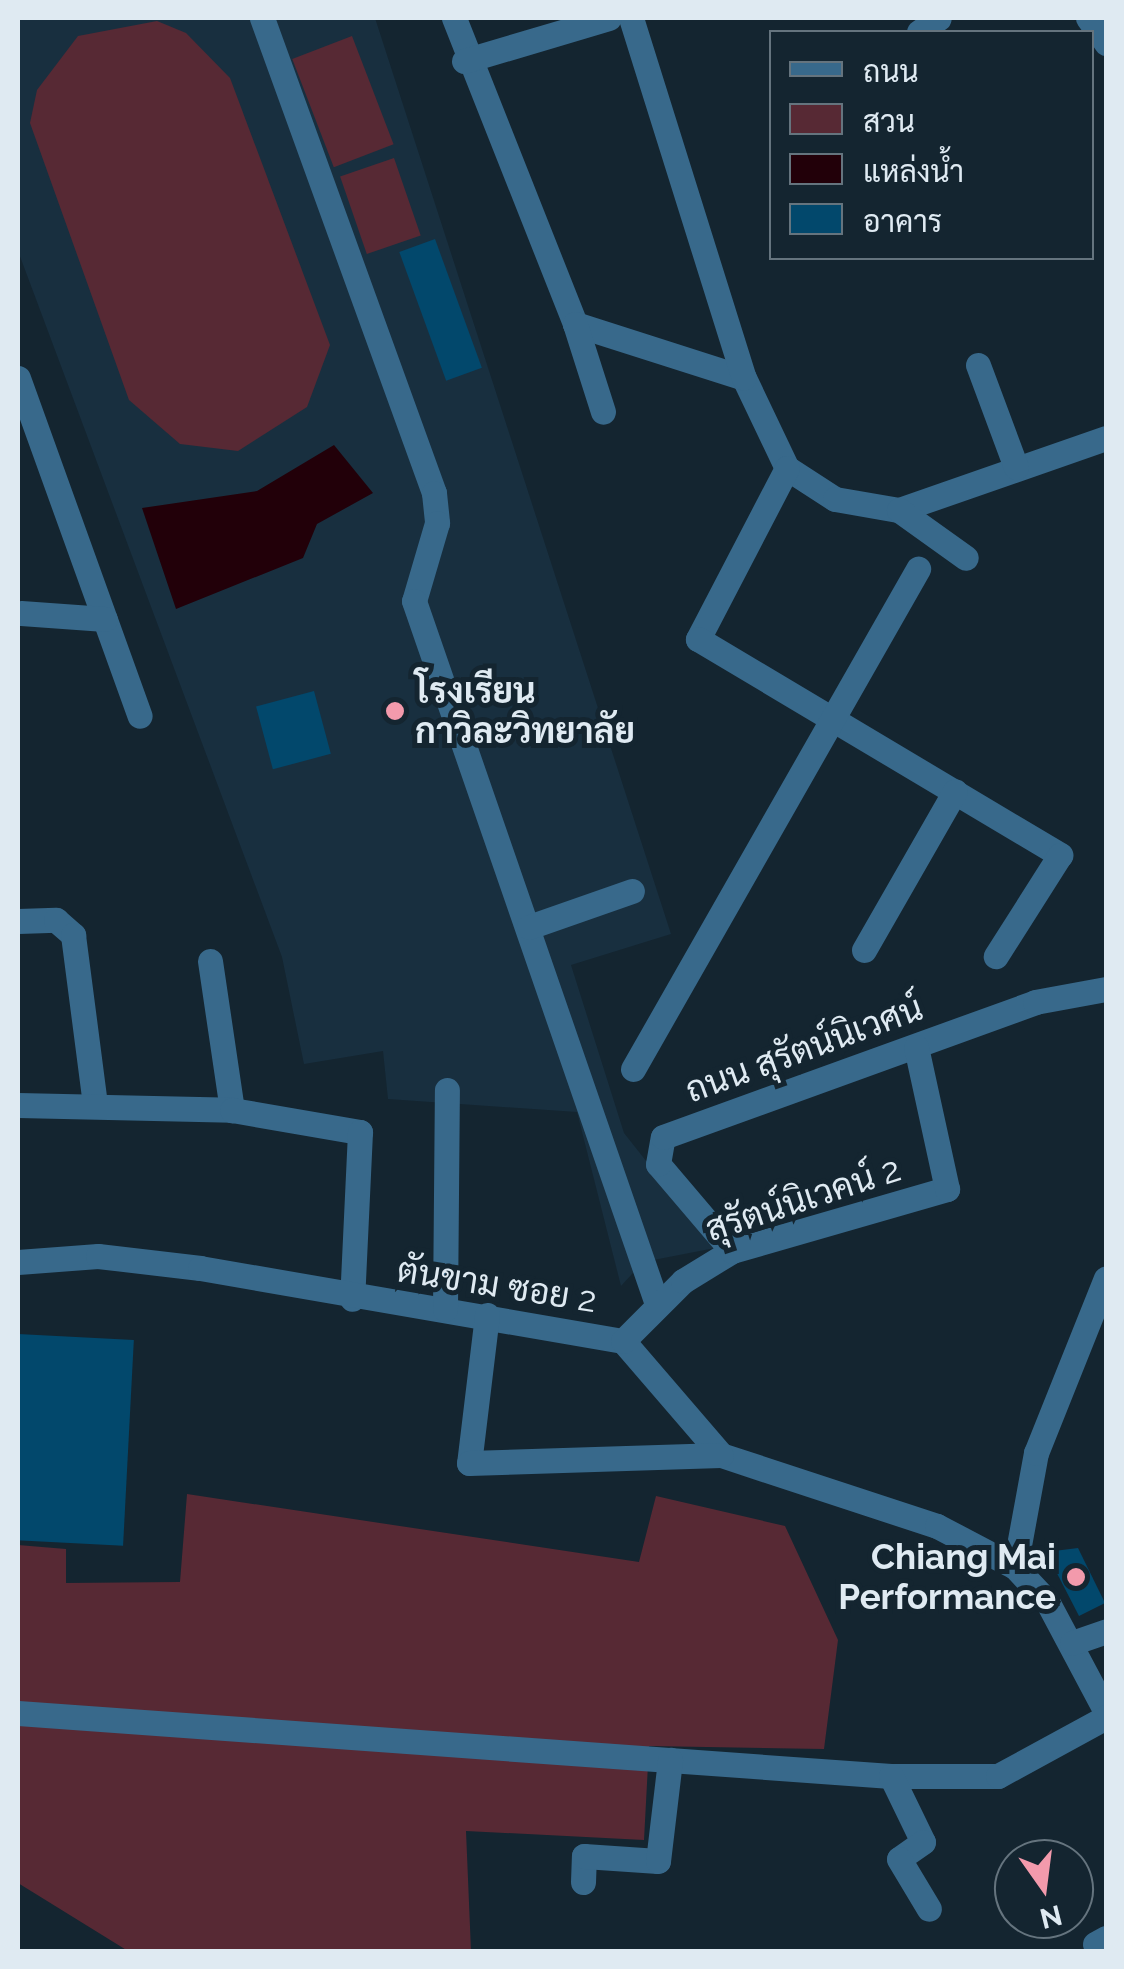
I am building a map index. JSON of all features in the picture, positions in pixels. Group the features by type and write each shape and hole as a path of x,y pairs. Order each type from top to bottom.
{"street":[{"path":"262,18 434,493 437,523 414,601 657,1304"},
{"path":"454,18 464,61 575,324 603,412"},
{"path":"464,61 610,18"},
{"path":"631,18 744,378 787,468 835,499 899,510 966,558"},
{"path":"1088,18 1106,43"},
{"path":"575,324 744,378"},
{"path":"978,365 1016,467"},
{"path":"18,378 140,716"},
{"path":"899,510 1106,438"},
{"path":"787,468 698,639 1060,854 996,956"},
{"path":"633,1070 918,570"},
{"path":"21,613 105,618"},
{"path":"864,950 955,792"},
{"path":"529,926 632,891"},
{"path":"18,922 56,920 72,935 95,1104"},
{"path":"210,961 232,1110"},
{"name":"ถนน สุรัตน์นิเวศน์","path":"732,1251 658,1164 662,1137 1035,1002 1106,989"},
{"name":"สุรัตน์นิเวคน์ 2","path":"623,1341 657,1304 732,1251 947,1190 916,1046"},
{"path":"445,1309 447,1090"},
{"path":"18,1105 232,1110 360,1132 352,1299"},
{"name":"ตันขาม ซอย 2","path":"18,1262 98,1256 352,1299 486,1315 623,1341 721,1455"},
{"path":"1016,1566 1036,1453 1106,1278"},
{"path":"18,1714 890,1776 998,1776 1106,1714 1072,1643 1016,1566 937,1526 721,1455 469,1463 486,1315"},
{"path":"1072,1643 1106,1631"},
{"path":"583,1882 584,1856 658,1861 670,1760"},
{"path":"890,1776 923,1842 900,1858 930,1909"}],"shaded area":[{"name":"โรงเรียน กาวิละวิทยาลัย","path":"18,18 375,18 671,934 571,965 624,1133 715,1248 643,1262 621,1286 577,1112 388,1099 383,1051 304,1064 282,957 18,251"}],"green space":[{"path":"157,21 186,33 230,78 330,345 307,407 238,451 180,444 129,400 30,123 37,90 78,36"},
{"path":"352,36 394,144 334,167 292,59"},
{"path":"394,158 421,236 367,254 340,177"},
{"path":"187,1494 639,1562 656,1496 785,1526 838,1640 824,1749 649,1746 644,1840 466,1831 471,1951 128,1951 18,1883 18,1545 66,1549 66,1583 180,1582"}],"water":[{"path":"334,445 373,493 317,524 303,558 176,609 142,508 257,491"}],"building":[{"path":"435,239 482,368 446,381 399,252"},
{"path":"314,691 331,754 273,769 256,707"},
{"path":"18,1334 134,1340 123,1546 18,1540"},
{"name":"Chiang Mai Performance","path":"1078,1548 1105,1603 1079,1616 1046,1552"}],"place":[{"name":"โรงเรียน กาวิละวิทยาลัย","path":"395,711"},
{"name":"Chiang Mai Performance","path":"1076,1577"}]}
